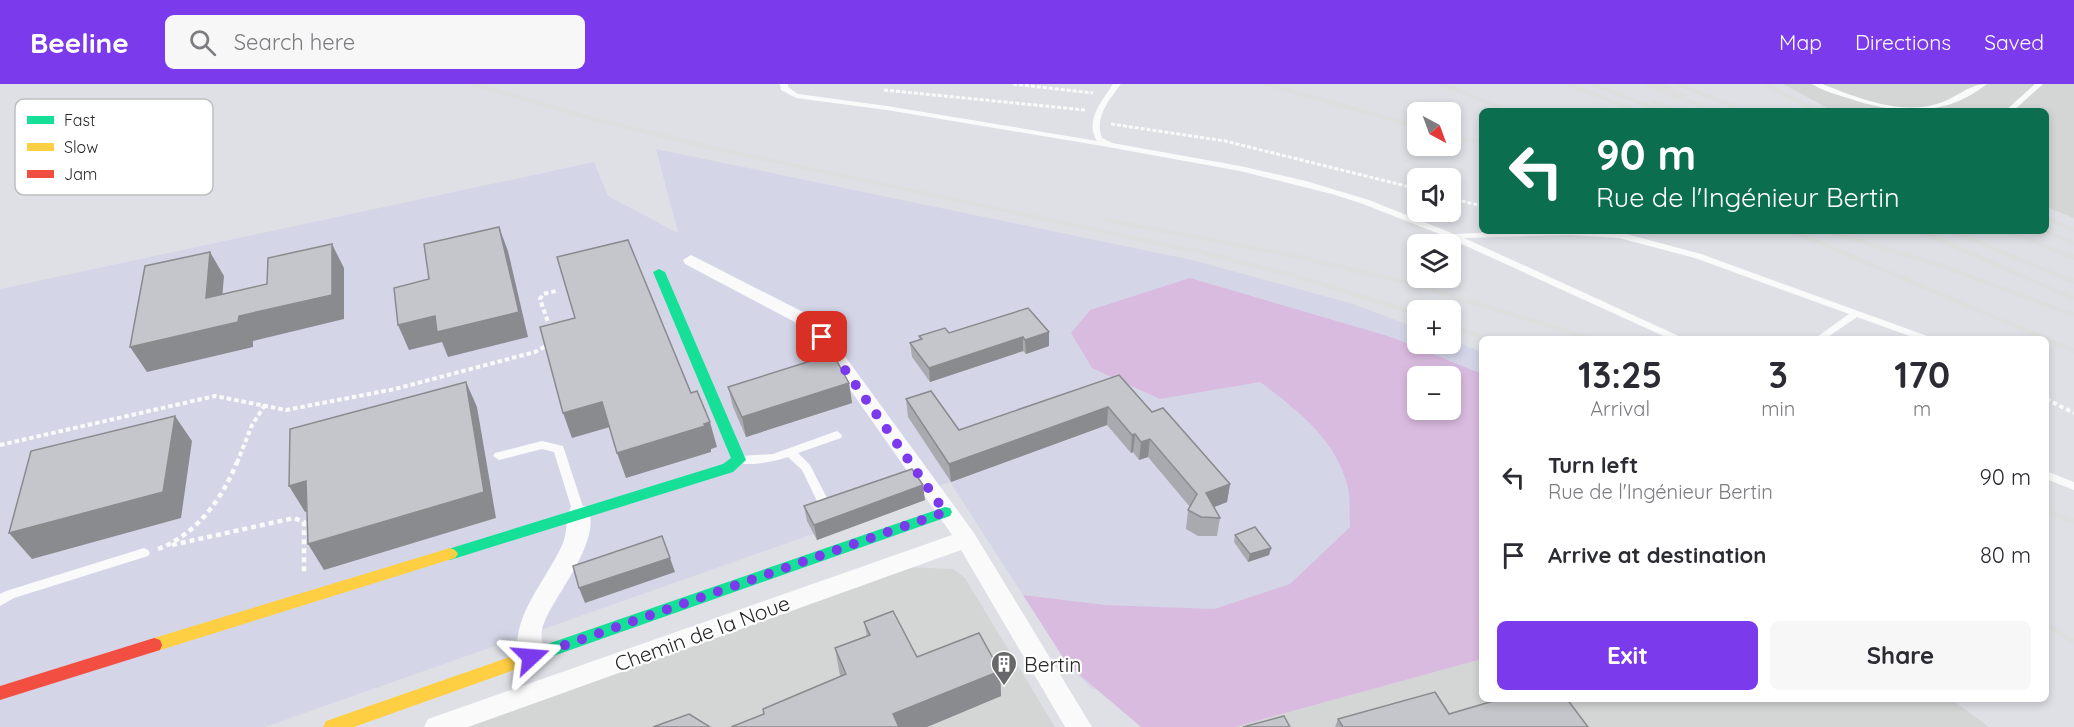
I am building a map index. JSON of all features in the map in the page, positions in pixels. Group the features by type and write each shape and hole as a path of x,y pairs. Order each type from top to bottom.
{"street":[{"path":"691,260 799,317 822,337 945,512 966,538 1079,727"},
{"path":"0,693 728,468 740,460 659,272"},
{"name":"Chemin de la Noue","path":"332,727 945,512"},
{"path":"531,657 528,637 532,622 567,561 579,532 579,513"},
{"name":"Chemin de la Noue","path":"437,727 966,538"}],"lane":[{"path":"784,84 784,88 796,96 887,108 1110,145 1306,183 1365,202 1448,234"},
{"path":"1816,84 1848,98 1904,108"},
{"path":"1920,108 1940,106 1983,84"},
{"path":"2012,108 2039,84"},
{"path":"1110,145 1099,139 1096,123 1097,113 1115,86"},
{"path":"1461,236 1511,234"},
{"path":"1603,234 1620,235 1698,256 1919,336"},
{"path":"1461,240 1671,336"},
{"path":"1823,336 1856,313"},
{"path":"740,460 774,458 837,435"},
{"path":"499,456 542,445 559,450 579,513"},
{"path":"790,452 806,468 821,498"},
{"path":"2049,476 2074,486"},
{"path":"1,600 10,594 144,553"}],"path":[{"path":"1013,84 1083,93 1115,86"},
{"path":"881,90 1066,106 1097,113"},
{"path":"1096,123 1160,129 1225,141 1407,186"},
{"path":"1461,201 1479,205"},
{"path":"0,446 215,396 286,410 395,389 535,352 549,345 553,336 540,300 543,294 556,291"},
{"path":"2049,400 2074,412"},
{"path":"172,545 207,514 228,484 251,423 265,405"},
{"path":"144,553 294,518 304,522 304,598"}],"shaded area":[{"path":"1783,84 2074,84 2074,218 2049,208 2049,108 1827,108"},
{"path":"656,149 1192,260 1350,303 1407,324 1407,354 1461,354 1461,344 1479,351 1479,628 1092,689 1068,665 950,482 907,498 817,540 813,534 265,727 0,727 0,289 594,162 608,196 678,233"},
{"path":"1190,278 1391,337 1407,344 1407,354 1433,354 1479,373 1479,660 1235,727 1141,727 1068,665 1023,595 1105,605 1214,609 1290,584 1350,527 1348,489 1341,468 1324,439 1300,414 1260,382 1160,399 1092,368 1071,333 1090,310"},
{"path":"905,567 953,569 965,578 1055,727 464,727"},
{"path":"1479,660 1479,702 1955,702 1989,727 1235,727"}],"building":[{"path":"499,227 519,312 437,332 435,316 398,325 394,288 429,279 424,244"},
{"path":"628,240 691,393 697,391 710,422 704,424 705,426 617,453 602,402 563,413 540,327 575,318 557,257"},
{"path":"332,244 332,295 239,316 238,322 130,347 145,266 210,252 206,298 267,284 268,258"},
{"path":"1028,308 1049,332 1025,340 1023,337 929,368 910,343 922,339 919,336 945,328 949,333"},
{"path":"833,354 849,383 742,417 728,387"},
{"path":"1119,375 1152,412 1163,408 1230,484 1206,493 1220,518 1201,517 1188,510 1197,494 1150,439 1141,442 1108,407 949,464 906,399 931,391 959,430"},
{"path":"466,382 484,492 308,544 306,481 289,486 290,429"},
{"path":"175,416 163,492 9,533 31,451"},
{"path":"912,469 923,485 814,525 804,506"},
{"path":"1255,527 1271,548 1250,554 1235,535"},
{"path":"662,536 670,558 579,588 573,566"},
{"path":"893,611 917,657 979,633 1000,671 893,714 899,727 731,727 764,714 763,709 846,674 835,648 870,635 864,622"},
{"path":"1435,692 1449,714 1490,702 1569,702 1588,727 1343,727 1338,719"},
{"path":"689,714 710,727 653,727"},
{"path":"1284,716 1290,727 1243,727"}],"railway":[{"path":"473,84 590,118 708,147 1204,253"},
{"path":"1266,84 1407,124"},
{"path":"1442,84 1501,108"},
{"path":"1568,84 1628,108"},
{"path":"1592,84 1653,108"},
{"path":"1646,84 1706,108"},
{"path":"1657,84 1685,95"},
{"path":"1677,84 1737,108"},
{"path":"1765,84 1811,108"},
{"path":"1654,102 1669,108"},
{"path":"1461,138 1479,142"},
{"path":"2049,219 2074,230"},
{"path":"1106,220 1280,253"},
{"path":"2049,233 2074,243"},
{"path":"1799,234 1843,253"},
{"path":"1837,234 1898,253"},
{"path":"1928,234 1969,253"},
{"path":"1959,234 2004,253"},
{"path":"2015,234 2061,253"},
{"path":"1198,251 1302,278 1407,311"},
{"path":"1273,251 1413,284 1583,336"},
{"path":"1839,251 2039,336"},
{"path":"1893,251 1942,266 2074,315"},
{"path":"1966,251 2074,299"},
{"path":"2000,251 2074,282"},
{"path":"2057,251 2074,258"},
{"path":"1461,329 1479,336"},
{"path":"2049,340 2074,351"},
{"path":"2049,512 2074,522"},
{"path":"2049,626 2074,642"}],"traffic: fast":[{"path":"450,554 728,468 739,460 659,272"},
{"path":"539,654 945,512"}],"traffic: slow":[{"path":"154,645 450,554"},
{"path":"332,727 539,654"}],"traffic: jam":[{"path":"0,693 154,645"}],"place":[{"name":"Bertin","path":"1004,687"}],"route":[{"path":"531,657 945,512 822,337"}]}
